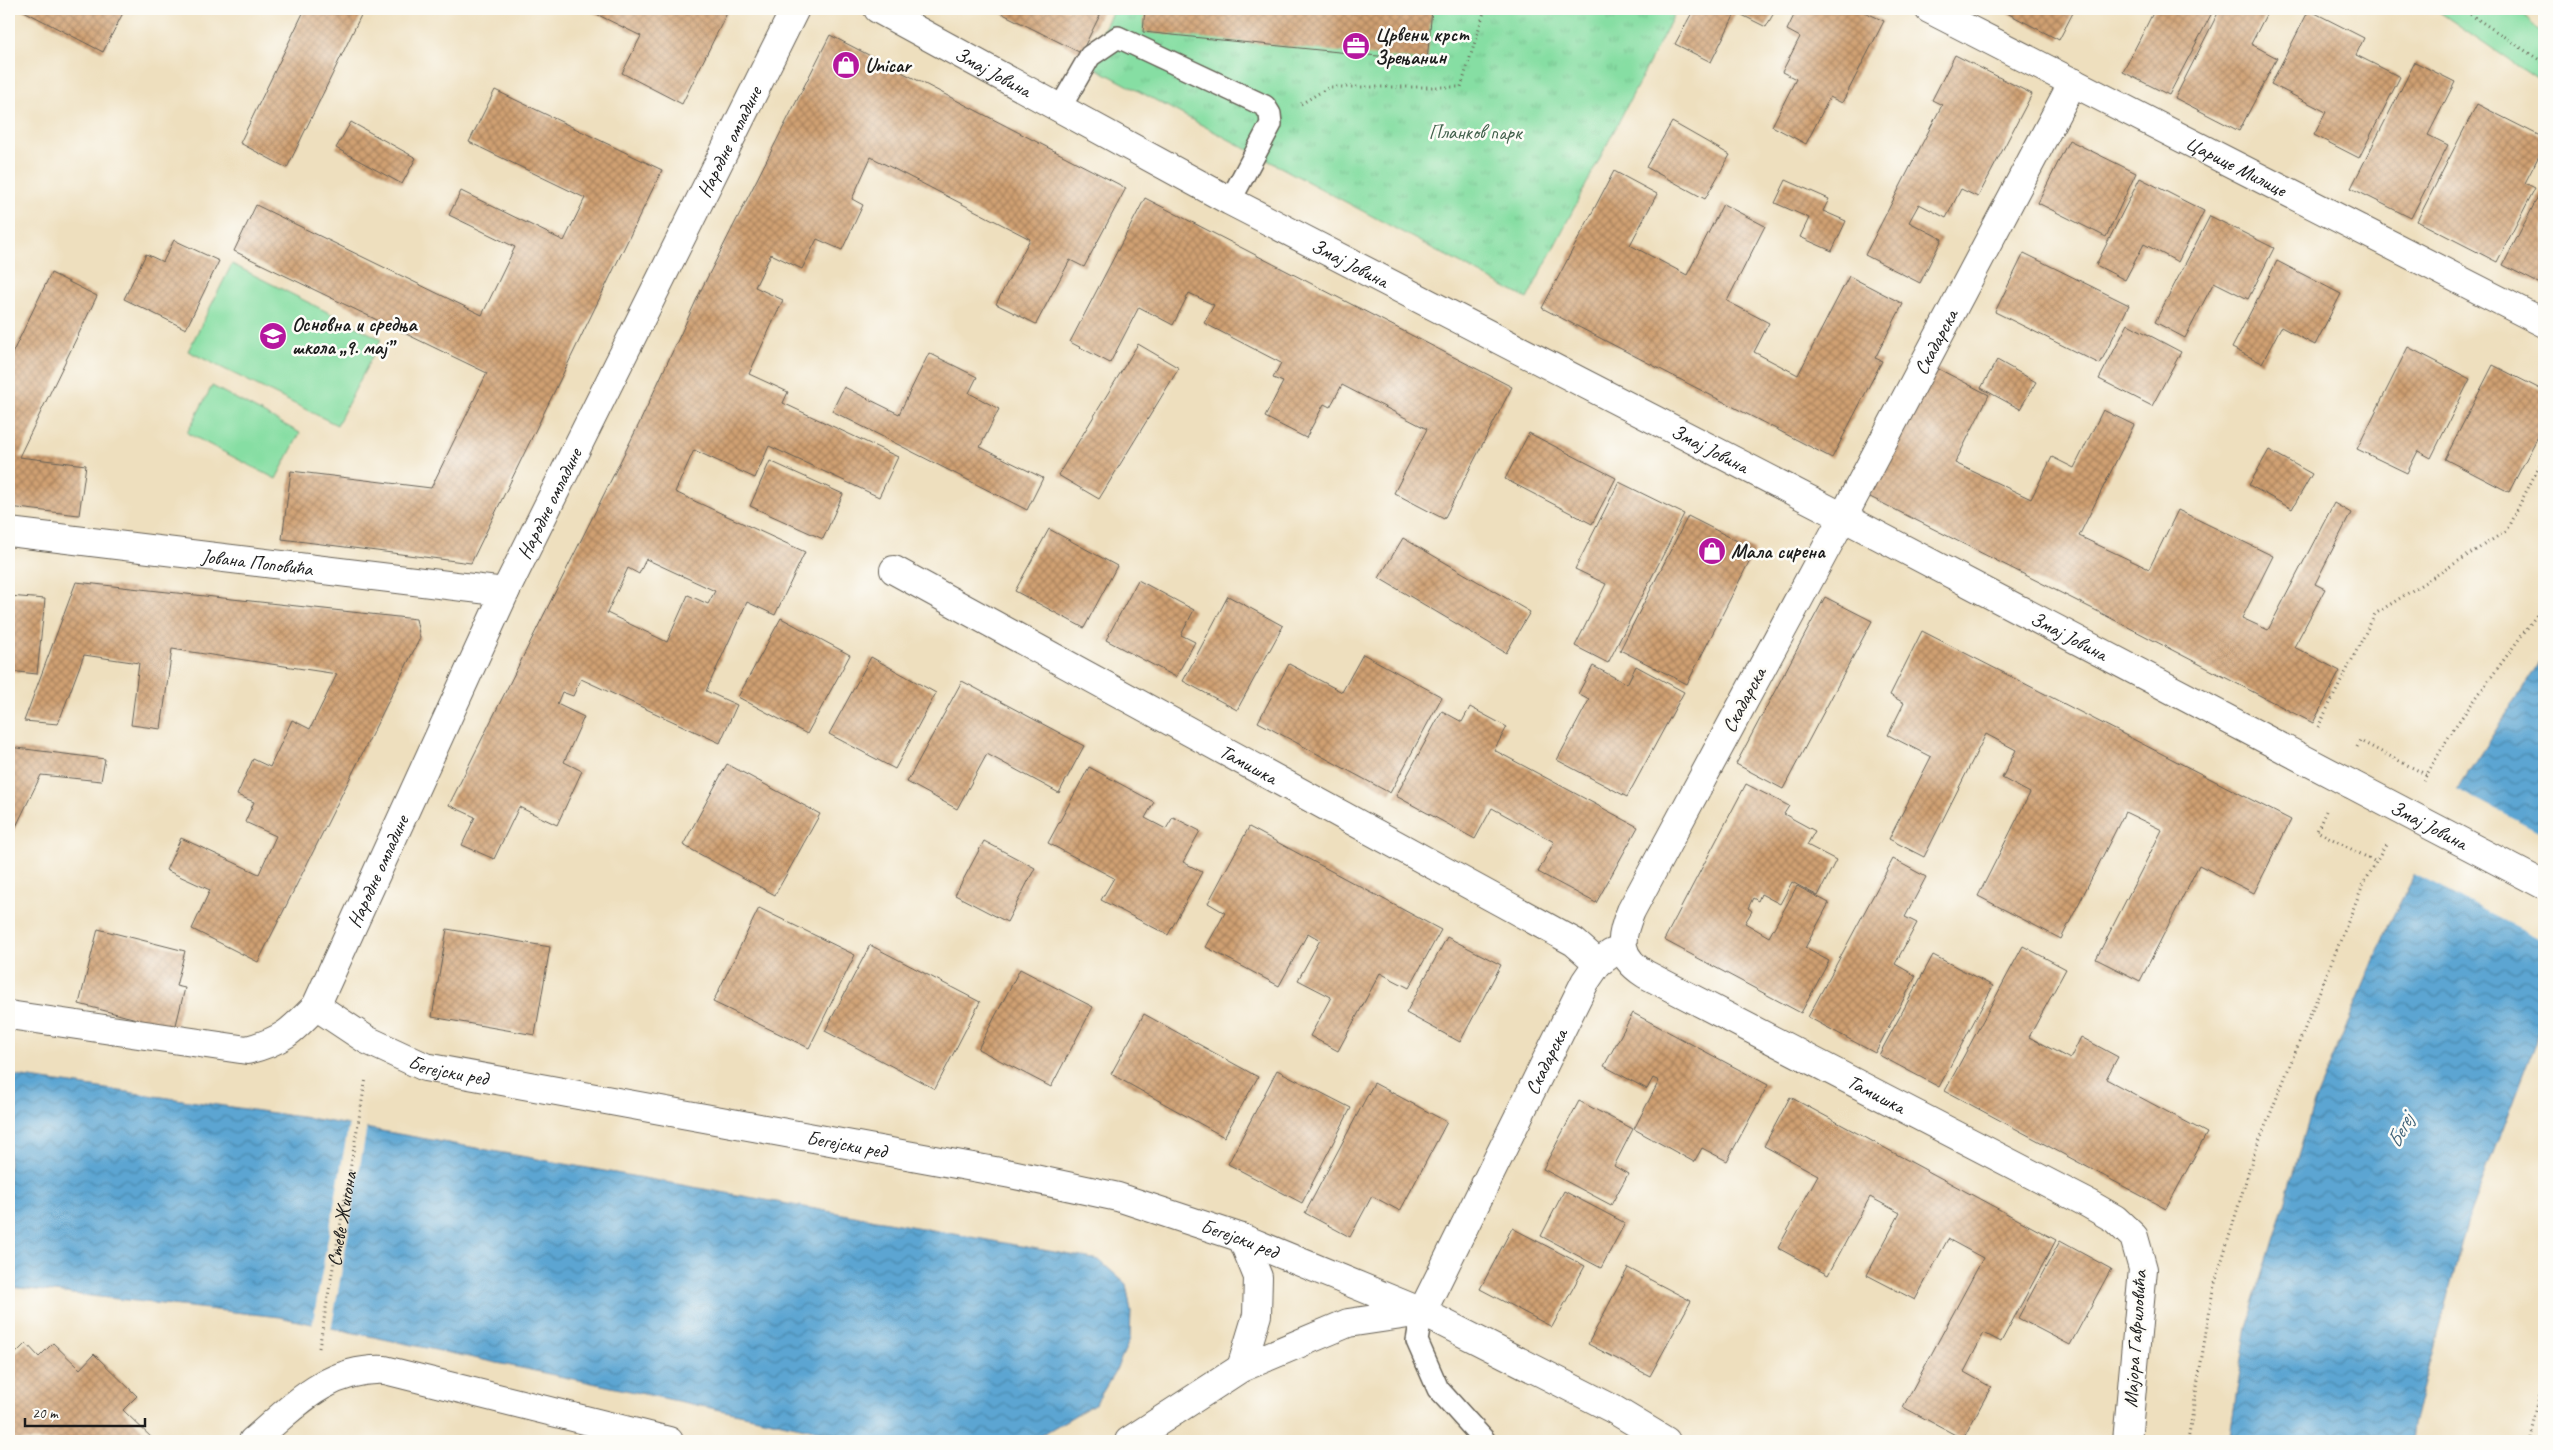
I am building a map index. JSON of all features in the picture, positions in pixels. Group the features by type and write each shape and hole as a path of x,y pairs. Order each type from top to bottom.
{"street":[{"name":"Народне омладине","path":"316,1006 505,592 796,9"},
{"name":"Змај Јовина","path":"878,9 1230,201 1842,517 2544,886"},
{"name":"Царице Милице","path":"1929,9 2544,323"},
{"name":"Скадарска","path":"1422,1312 1585,982 1598,963 1609,954 1623,949 1622,937 1630,911 2073,82"},
{"name":"Јована Поповића","path":"9,532 505,592"},
{"name":"Тамишка","path":"894,570 1574,942 1598,963"},
{"name":"Тамишка","path":"1623,949 1634,967 1645,974 2089,1204 2115,1219 2134,1237"},
{"path":"9,1016 247,1050 274,1043 297,1026 316,1006"},
{"name":"Бегејски ред","path":"316,1006 367,1040 425,1067 1010,1174 1118,1197 1242,1238 1422,1312 1613,1409 1666,1441"},
{"name":"Мајора Гавриловића","path":"2127,1441 2143,1269 2134,1237"},
{"path":"1241,1368 1258,1315 1258,1277 1242,1238"},
{"path":"1129,1441 1241,1368 1348,1323 1422,1312"},
{"path":"253,1441 311,1391 337,1378 365,1369 385,1370 669,1441"}],"lane":[{"path":"1060,108 1090,56 1118,37 1265,106 1270,114 1271,124 1230,201"},
{"path":"1422,1312 1418,1341 1438,1389 1485,1441"}],"path":[{"path":"1271,124 1329,87 1461,87 1485,9"},
{"path":"2462,9 2544,63"},
{"path":"2302,758 2375,614 2506,531 2544,457"},
{"path":"2422,783 2454,728 2544,605"},
{"path":"2360,741 2426,775"},
{"path":"2316,831 2376,862"},
{"path":"2188,1441 2213,1290 2254,1154 2362,887 2390,838"},
{"name":"Стеве Жигона","path":"318,1352 366,1075"},
{"path":"2528,1441 2544,1377"}],"green space":[{"name":"Планков парк","path":"1114,9 1677,9 1527,299 1086,63"},
{"path":"2435,9 2519,9 2544,37 2544,84"},
{"path":"232,264 381,339 337,425 188,351"},
{"path":"212,386 300,433 276,479 187,433"}],"water":[{"name":"Бегеј","path":"2544,656 2544,1019 2469,1216 2413,1424 2411,1441 2229,1441 2247,1327 2314,1103 2387,929 2455,793"},
{"path":"9,1075 315,1119 1099,1260 1126,1284 1131,1311 1130,1339 1115,1372 1096,1403 1031,1441 867,1441 279,1317 9,1287"}],"pier":[{"path":"2455,788 2544,834 2544,941 2412,873"},
{"path":"349,1123 367,1126 331,1331 312,1327"}],"building":[{"path":"20,9 125,9 103,52"},
{"path":"305,9 364,9 287,168 240,143"},
{"path":"586,9 729,9 682,104 622,73 641,36"},
{"path":"993,9 1103,9 1081,53"},
{"name":"Црвени крст Зрењанин","path":"1145,9 1432,9 1427,61 1143,32"},
{"path":"1694,9 1776,9 1766,27 1736,12 1711,62 1675,44"},
{"path":"1797,9 1858,9 1884,21 1842,103 1830,97 1806,144 1772,126 1796,79 1782,72 1800,37 1787,30"},
{"path":"2007,9 2075,9 2059,40 2005,12"},
{"path":"2155,9 2214,9 2169,95 2123,72"},
{"path":"2220,9 2269,9 2251,44 2277,58 2239,131 2175,98"},
{"path":"2309,10 2364,38 2356,55 2400,77 2359,158 2314,135 2326,112 2271,84"},
{"path":"830,35 1126,188 1084,267 1070,260 1036,324 996,304 1030,239 871,157 852,199 863,205 842,250 817,239 802,269 771,254 755,287 783,300 749,374 788,392 783,403 898,457 879,497 769,446 755,478 694,450 675,492 805,552 775,615 747,602 706,691 737,705 720,743 581,679 573,696 562,692 557,704 584,717 564,762 582,771 557,825 519,807 494,859 462,845 475,817 449,805 639,424 701,290","holes":["646,559 715,591 708,604 688,595 667,642 607,613 628,568 639,574"]},
{"path":"1955,55 2032,94 1978,197 1961,189 1946,218 1919,204 1909,222 1942,239 1920,283 1865,255 1942,105 1932,100"},
{"path":"2415,62 2455,82 2428,135 2448,145 2411,218 2351,188"},
{"path":"495,90 662,170 471,563 282,539 291,471 431,488 487,373 234,251 256,205 482,315 515,247 449,215 461,191 564,241 585,198 469,142"},
{"path":"2477,104 2544,138 2544,146 2525,183 2535,188 2497,262 2417,221"},
{"path":"351,122 416,158 402,184 336,148"},
{"path":"1672,122 1730,155 1705,199 1646,167"},
{"path":"2069,140 2136,173 2106,237 2038,203"},
{"path":"1614,171 1657,194 1630,245 1687,275 1723,204 1765,226 1727,301 1769,323 1754,352 1798,375 1849,276 1903,304 1875,358 1882,361 1832,458 1542,308"},
{"path":"2140,178 2204,211 2178,262 2144,244 2125,280 2096,265"},
{"path":"1786,180 1829,199 1823,211 1846,221 1832,251 1800,237 1809,218 1775,203"},
{"path":"2541,191 2544,193 2544,286 2503,265"},
{"path":"1145,198 1512,387 1444,519 1394,493 1427,429 1342,385 1330,407 1324,404 1306,438 1265,417 1283,382 1273,378 1281,363 1204,323 1214,305 1189,293 1173,325 1139,307 1110,363 1070,342"},
{"path":"2210,216 2274,248 2248,299 2214,282 2185,338 2155,322"},
{"path":"174,240 219,261 186,329 124,299 146,254 163,262"},
{"path":"2024,253 2129,305 2100,364 1995,312"},
{"path":"2277,261 2341,294 2315,345 2281,327 2262,363 2232,348"},
{"path":"51,273 97,296 19,457 86,465 79,515 9,507 9,360"},
{"path":"2128,324 2181,352 2152,406 2099,379"},
{"path":"1138,344 1179,368 1099,499 1058,475"},
{"path":"2408,347 2470,379 2431,458 2418,451 2407,473 2357,449"},
{"path":"929,353 977,377 969,393 999,409 980,447 1043,478 1027,510 832,411 844,387 899,414"},
{"path":"1997,360 2036,382 2020,409 1981,388"},
{"path":"2493,365 2544,391 2544,425 2509,492 2445,459"},
{"path":"1933,366 1989,395 1955,463 2031,499 2052,457 2074,468 2103,410 2134,425 2079,536 2149,569 2178,510 2273,556 2242,618 2268,630 2334,503 2351,513 2315,584 2325,589 2294,647 2340,671 2313,723 2095,610 1868,496"},
{"path":"1529,433 1616,478 1592,524 1505,479"},
{"path":"2269,450 2312,474 2292,509 2249,485"},
{"path":"770,461 843,494 823,539 750,506"},
{"path":"1619,482 1684,514 1608,663 1575,646 1606,584 1575,569"},
{"path":"1688,516 1755,550 1687,684 1620,650"},
{"path":"1049,529 1117,566 1084,628 1015,591"},
{"path":"1403,538 1530,612 1506,653 1379,578"},
{"path":"1138,580 1194,610 1181,635 1195,642 1176,677 1106,640"},
{"path":"76,582 416,619 420,638 258,962 192,929 210,890 166,870 181,838 259,874 276,836 245,822 254,802 237,795 253,759 270,767 292,720 310,729 337,674 172,649 161,729 131,725 139,663 84,655 58,724 24,721"},
{"path":"9,596 45,599 37,674 9,671"},
{"path":"1228,596 1283,626 1237,710 1183,681"},
{"path":"1825,597 1872,621 1783,789 1736,764"},
{"path":"781,618 850,655 807,734 738,697"},
{"path":"1922,631 2291,820 2254,893 2199,865 2140,981 2096,959 2162,830 2125,812 2061,939 1978,896 2030,793 2002,778 2016,750 1986,734 1924,857 1889,839 1931,757 1888,735 1904,703 1890,695"},
{"path":"1363,654 1442,697 1390,793 1258,722 1289,664 1342,692"},
{"path":"871,657 936,693 895,769 829,734"},
{"path":"1593,666 1627,684 1636,666 1684,692 1627,797 1557,760 1589,700 1578,694"},
{"path":"962,681 1084,746 1059,793 987,754 957,809 907,782"},
{"path":"1470,707 1507,727 1494,750 1638,827 1596,903 1538,872 1554,842 1492,808 1475,839 1396,796 1442,711 1462,722"},
{"path":"9,747 105,759 101,781 41,775 9,841"},
{"path":"727,764 820,814 775,895 683,845"},
{"path":"1089,767 1154,802 1145,818 1166,829 1173,817 1200,831 1183,862 1202,872 1168,935 1101,900 1114,878 1048,843"},
{"path":"1746,784 1789,806 1784,814 1815,831 1807,845 1836,860 1818,896 1792,882 1780,904 1761,894 1758,901 1753,898 1748,908 1752,911 1745,923 1769,937 1797,886 1829,903 1805,948 1829,961 1801,1013 1664,940"},
{"path":"1249,827 1441,930 1409,988 1380,973 1338,1051 1310,1036 1331,997 1298,980 1320,940 1308,933 1279,986 1206,947 1225,913 1208,903"},
{"path":"984,841 1035,868 1007,922 955,895"},
{"path":"1893,859 1926,877 1905,917 1917,923 1895,964 1916,976 1875,1053 1808,1017"},
{"path":"759,908 855,955 809,1048 713,1002"},
{"path":"98,929 185,951 176,986 185,988 175,1029 79,1004"},
{"path":"447,929 550,947 535,1035 432,1017"},
{"path":"1447,937 1501,965 1460,1042 1406,1013"},
{"path":"870,945 980,1002 935,1089 825,1031"},
{"path":"2023,946 2066,969 2029,1037 2070,1059 2081,1037 2118,1057 2106,1079 2207,1133 2166,1209 1945,1091"},
{"path":"1933,955 1993,986 1939,1087 1879,1055"},
{"path":"1020,969 1093,1007 1051,1087 978,1049"},
{"path":"1633,1013 1768,1085 1727,1161 1702,1148 1694,1162 1634,1129 1659,1081 1653,1078 1647,1089 1604,1066"},
{"path":"1144,1014 1258,1077 1224,1137 1111,1074"},
{"path":"1277,1070 1351,1108 1302,1203 1228,1164"},
{"path":"1374,1083 1447,1122 1400,1211 1372,1196 1350,1237 1305,1213"},
{"path":"1790,1097 2056,1240 2001,1342 1984,1333 1964,1372 1991,1387 1963,1439 1903,1407 1983,1258 1948,1239 1915,1300 1867,1275 1900,1213 1870,1197 1828,1275 1778,1248 1818,1175 1764,1146"},
{"path":"1579,1101 1633,1129 1614,1166 1628,1174 1611,1205 1543,1169"},
{"path":"1564,1191 1625,1223 1601,1268 1541,1236"},
{"path":"1512,1228 1585,1266 1552,1327 1480,1289"},
{"path":"2060,1241 2111,1269 2070,1345 2018,1318"},
{"path":"1628,1268 1691,1301 1650,1376 1588,1344"},
{"path":"26,1343 39,1357 53,1343 80,1369 94,1354 137,1396 123,1410 155,1441 9,1441 9,1415 11,1413 9,1411 9,1360"},
{"path":"289,1436 294,1441 284,1441"}],"place":[{"name":"Црвени крст Зрењанин","path":"1356,46"},
{"name":"Unicar","path":"846,65"},
{"name":"Основна и средња школа „9. мај”","path":"273,336"},
{"name":"Мала сирена","path":"1712,551"}]}
